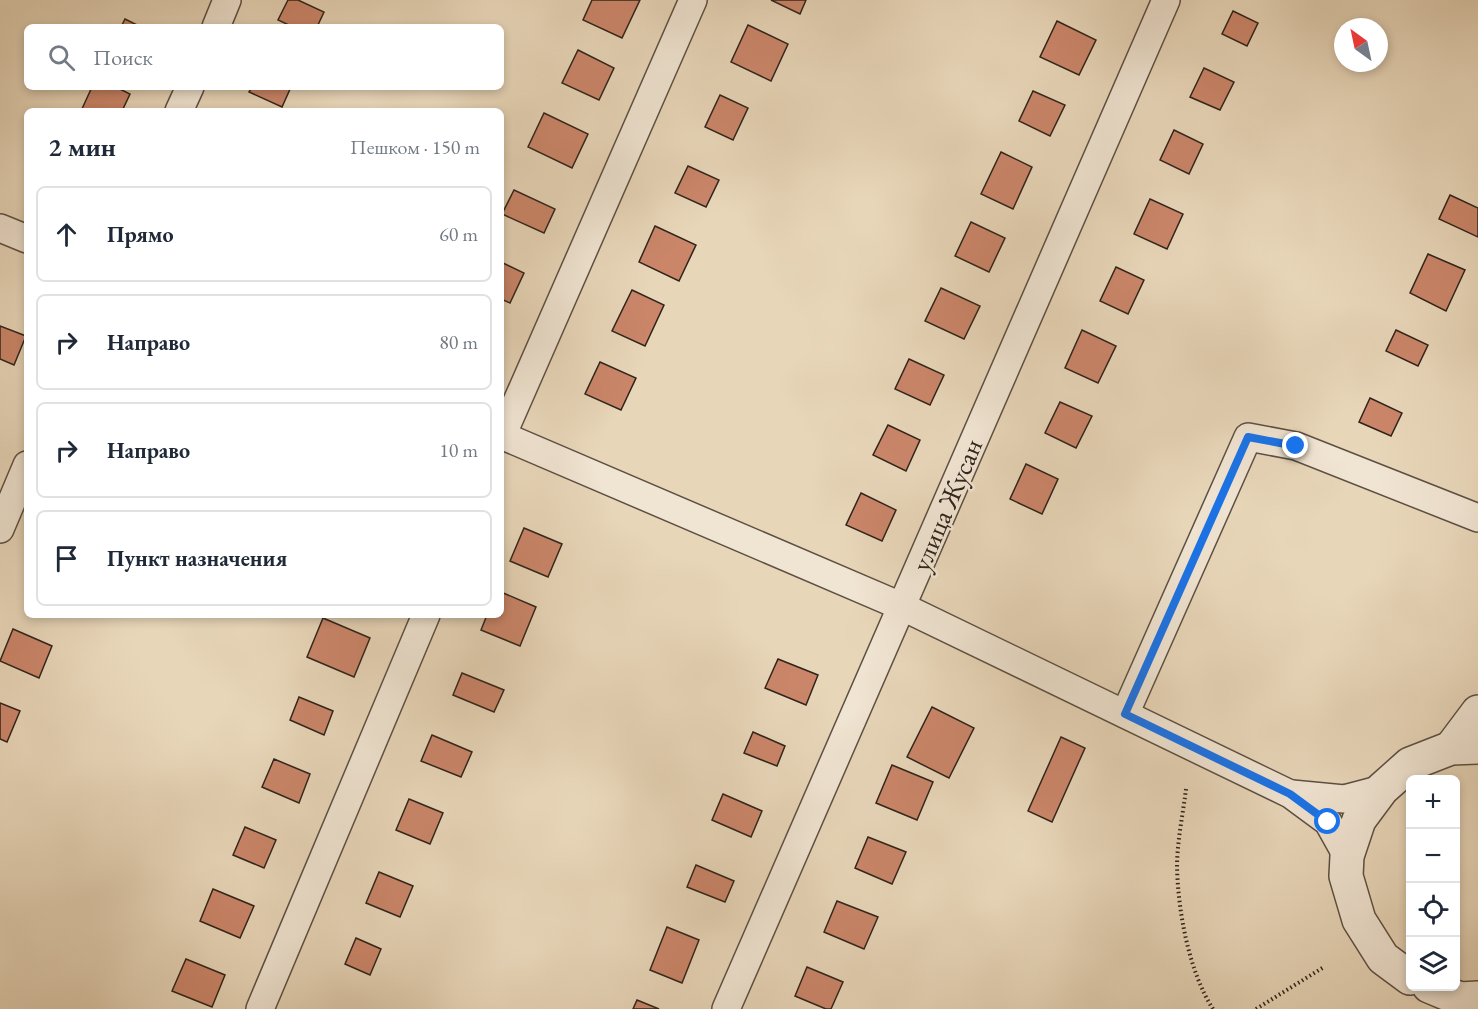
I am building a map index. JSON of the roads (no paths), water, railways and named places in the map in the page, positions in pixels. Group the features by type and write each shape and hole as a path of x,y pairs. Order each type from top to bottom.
{"street":[{"path":"217,24 227,0"},
{"path":"504,429 693,0"},
{"name":"улица Жусан","path":"726,1009 1166,0"},
{"path":"180,108 189,90"},
{"path":"0,228 24,238"},
{"path":"504,437 903,607 1290,794 1328,822 1347,856"},
{"path":"1125,714 1248,437 1296,446 1478,518"},
{"path":"0,529 24,472"},
{"path":"261,1009 425,618"},
{"path":"1406,975 1383,958 1359,920 1346,876 1347,856 1359,820 1382,789 1410,764 1464,747 1478,712"},
{"path":"1290,794 1344,799 1382,789"},
{"path":"1420,991 1430,1009"},
{"path":"1439,991 1460,999 1478,998"}]}
